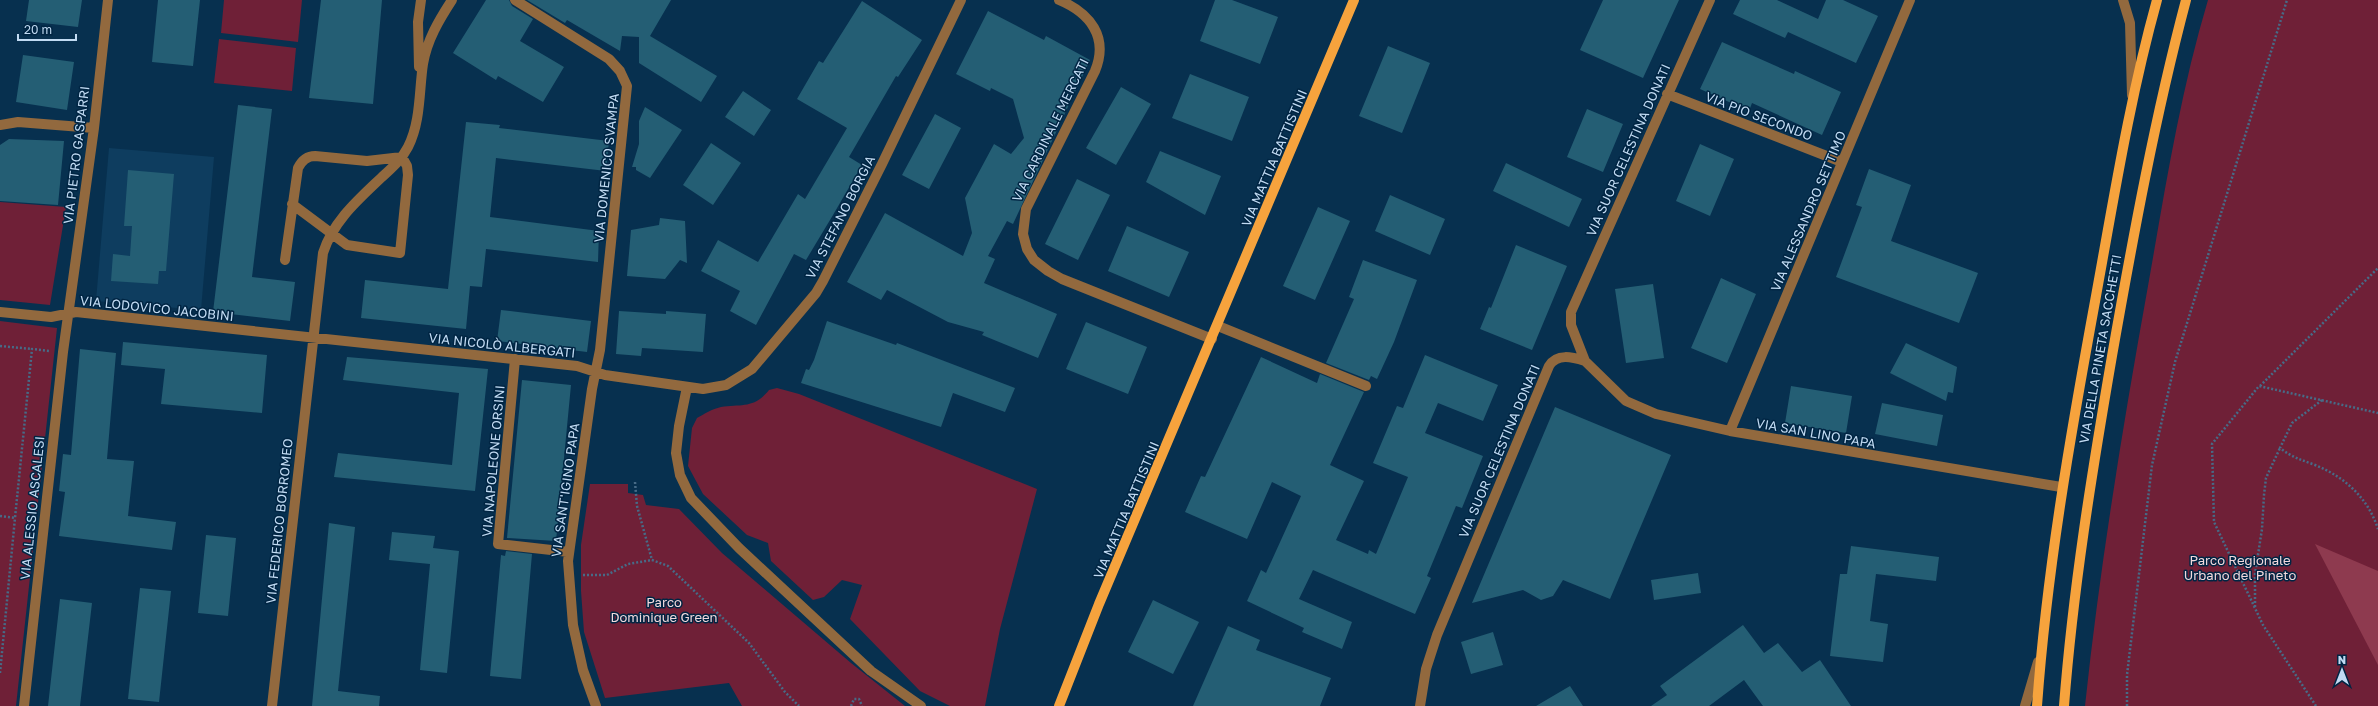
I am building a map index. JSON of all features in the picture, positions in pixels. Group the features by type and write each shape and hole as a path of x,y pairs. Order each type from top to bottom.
{"main road":[{"name":"VIA MATTIA BATTISTINI","path":"1059,706 1099,604 1218,326 1354,0"},
{"name":"VIA DELLA PINETA SACCHETTI","path":"2037,706 2041,654 2062,487 2132,98 2157,0"},
{"name":"VIA DELLA PINETA SACCHETTI","path":"2064,706 2067,666 2091,478 2130,253 2164,85 2186,0"}],"street":[{"name":"VIA PIETRO GASPARRI","path":"68,313 94,128 108,0"},
{"path":"421,83 418,38 422,0"},
{"path":"402,157 414,131 424,58 432,35 452,0"},
{"name":"VIA DOMENICO SVAMPA","path":"515,0 609,58 626,82 628,91 601,342 595,371"},
{"name":"VIA STEFANO BORGIA","path":"687,387 714,388 742,376 764,356 816,293 882,164 961,0"},
{"name":"VIA CARDINALE MERCATI","path":"1059,0 1075,8 1086,18 1094,30 1101,51 1095,71 1026,209 1023,234 1027,249 1039,265 1062,279 1212,339"},
{"name":"VIA SUOR CELESTINA DONATI","path":"1420,706 1426,669 1437,635 1549,366 1555,359 1560,358 1585,360 1573,332 1571,312 1710,0"},
{"name":"VIA ALESSANDRO SETTIMO","path":"1730,431 1910,0"},
{"path":"2123,0 2130,23 2132,98"},
{"name":"VIA PIO SECONDO","path":"1667,94 1842,162"},
{"path":"0,125 18,122 94,128"},
{"path":"284,260 298,168 308,157 315,156 375,161 402,157"},
{"path":"292,204 346,245 400,253 408,175 407,166 402,157"},
{"name":"VIA FEDERICO BORROMEO","path":"272,706 320,266 331,233 346,212 402,157"},
{"name":"VIA LODOVICO JACOBINI","path":"0,312 51,317 76,312 312,338"},
{"name":"VIA ALESSIO ASCALESI","path":"24,706 68,313"},
{"path":"1218,326 1366,386"},
{"name":"VIA NICOLÒ ALBERGATI","path":"312,338 581,367 605,375 687,387"},
{"name":"VIA NAPOLEONE ORSINI","path":"515,359 498,544 569,552"},
{"name":"VIA SAN LINO PAPA","path":"1585,360 1617,393 1642,409 1668,418 1730,431 2062,487"},
{"name":"VIA SANT'IGINO PAPA","path":"595,371 569,552 568,573 577,644 596,706"},
{"path":"687,387 679,426 676,453 680,475 691,498 739,548 871,670 921,706"},
{"name":"VIA DELLA PINETA SACCHETTI","path":"2025,706 2041,654"}],"path":[{"path":"2128,706 2127,675 2152,465 2175,362 2287,0"},
{"path":"2316,706 2263,625 2214,522 2212,444 2259,386 2378,268"},
{"path":"0,346 63,352"},
{"path":"0,673 32,349"},
{"path":"2259,386 2378,414"},
{"path":"2255,609 2255,574 2262,529 2266,478 2292,423 2322,400"},
{"path":"2280,448 2292,457 2316,465 2344,479 2375,519 2378,529"},
{"path":"634,482 637,506 652,560"},
{"path":"0,516 15,518"},
{"path":"568,573 607,575 628,564 652,560 668,566 734,627 749,643 785,692 799,706"},
{"path":"851,706 854,699 859,699 862,706"}],"shaded area":[{"path":"109,148 214,157 201,310 96,301"},
{"path":"2315,544 2378,571 2378,665"}],"green space":[{"path":"224,0 302,0 298,42 221,33"},
{"name":"Parco Regionale Urbano del Pineto","path":"2208,0 2378,0 2378,706 2085,706 2105,548 2139,338 2181,106"},
{"path":"219,39 296,48 292,91 214,83"},
{"path":"0,202 66,207 50,305 0,300"},
{"path":"0,321 57,328 16,706 0,706"},
{"path":"777,388 799,394 1037,489 1000,629 985,706 950,706 920,691 850,619 862,585 842,580 824,597 813,600 771,561 768,543 747,535 703,494 688,466 692,428 697,418 721,407 753,403 769,390"},
{"name":"Parco Dominique Green","path":"590,484 628,484 628,493 643,495 646,505 679,509 722,553 851,663 905,706 742,706 729,683 605,698 584,632 581,591 581,545"}],"building":[{"path":"29,0 82,0 78,27 26,21"},
{"path":"158,0 200,0 193,66 152,62"},
{"path":"321,0 382,0 373,104 309,98"},
{"path":"486,0 509,0 512,6 533,19 520,41 564,67 543,102 498,76 496,80 453,53"},
{"path":"527,0 671,0 650,36 717,76 701,102 639,63 639,37 622,36 620,51 567,20 565,23"},
{"path":"1215,0 1232,0 1278,17 1260,64 1200,41"},
{"path":"1603,0 1679,0 1643,78 1580,50"},
{"path":"1740,0 1777,0 1818,19 1826,0 1843,0 1878,16 1856,63 1788,32 1785,38 1733,14"},
{"path":"862,1 922,40 898,77 896,76 849,157 862,165 833,215 806,260 794,254 756,325 730,311 740,291 701,271 718,240 758,262 798,194 805,199 847,128 797,99 819,61 823,63"},
{"path":"988,11 1044,40 1046,36 1090,60 1013,224 1007,221 988,256 995,259 984,283 1057,314 1038,358 982,335 984,332 948,322 887,290 881,300 847,282 885,213 963,256 972,233 965,198 994,144 1011,154 1024,138 1013,99 991,88 990,91 956,74"},
{"path":"1722,42 1794,74 1795,71 1841,92 1822,135 1752,103 1749,111 1700,89"},
{"path":"1388,46 1430,63 1402,133 1359,116"},
{"path":"23,55 74,62 67,110 16,102"},
{"path":"1190,74 1249,97 1232,141 1172,118"},
{"path":"1121,87 1151,104 1116,165 1086,148"},
{"path":"743,91 771,110 754,136 725,117"},
{"path":"238,105 272,109 252,277 295,282 290,321 213,312"},
{"path":"645,107 682,130 650,178 636,170 636,167 632,167 639,144 639,121"},
{"path":"1587,109 1623,124 1603,172 1567,157"},
{"path":"935,114 961,128 929,189 902,175"},
{"path":"466,122 500,125 499,128 609,141 606,171 496,158 490,217 599,231 598,262 486,249 482,287 470,286 466,329 361,318 365,280 448,289"},
{"path":"9,139 64,141 58,205 0,201 0,145"},
{"path":"711,143 741,163 713,205 683,185"},
{"path":"1700,144 1734,159 1710,216 1676,201"},
{"path":"1160,151 1221,176 1205,215 1146,182"},
{"path":"1506,163 1582,199 1569,227 1493,191"},
{"path":"1869,169 1911,185 1891,241 1978,273 1959,323 1836,277 1862,207 1856,205"},
{"path":"128,170 174,174 166,271 159,271 158,284 111,281 113,254 130,256 132,226 124,226"},
{"path":"1077,179 1110,195 1078,260 1045,244"},
{"path":"1390,195 1445,219 1430,255 1375,231"},
{"path":"1318,207 1350,221 1315,300 1283,286"},
{"path":"660,218 685,221 687,263 680,260 665,279 627,276 631,230 659,225"},
{"path":"1127,226 1189,252 1169,297 1108,271"},
{"path":"1516,245 1567,266 1532,350 1480,329 1489,307 1491,308"},
{"path":"1363,260 1417,280 1394,342 1377,379 1371,376 1369,380 1326,363 1354,299 1349,297"},
{"path":"1721,278 1756,294 1727,363 1691,348"},
{"path":"1653,284 1664,358 1626,363 1615,289"},
{"path":"501,310 591,321 587,352 497,341"},
{"path":"619,311 666,314 666,311 706,314 703,352 642,348 641,356 616,354"},
{"path":"827,321 896,345 897,343 1015,388 1005,412 953,393 941,427 801,383 806,369 809,370 814,360"},
{"path":"1086,322 1147,347 1128,394 1066,369"},
{"path":"123,342 267,355 262,413 161,404 165,369 121,365"},
{"path":"1906,343 1957,367 1953,393 1948,392 1946,401 1890,373"},
{"path":"80,349 116,353 107,459 134,461 128,516 176,522 172,550 59,536 65,492 59,491 63,454 71,455"},
{"path":"1425,355 1498,385 1483,421 1438,403 1425,433 1483,456 1462,508 1456,506 1427,576 1431,578 1415,614 1313,570 1299,599 1352,622 1342,649 1302,632 1304,628 1247,601 1261,570 1266,573 1301,496 1272,482 1247,539 1185,512 1201,476 1205,477 1261,357 1317,383 1320,374 1364,392 1330,465 1364,481 1336,540 1368,554 1369,550 1376,554 1408,477 1373,463 1397,406 1403,408"},
{"path":"347,357 488,369 475,491 334,477 338,453 452,465 459,393 343,380"},
{"path":"522,380 571,385 556,541 507,538"},
{"path":"1791,386 1852,396 1846,433 1785,423"},
{"path":"1882,403 1943,415 1937,446 1875,434"},
{"path":"1555,407 1671,455 1610,599 1563,580 1553,596 1541,600 1523,590 1472,603"},
{"path":"329,523 355,527 338,691 380,696 379,706 312,706"},
{"path":"392,532 435,536 433,548 459,551 447,673 420,670 430,564 389,560"},
{"path":"206,535 236,538 228,616 198,613"},
{"path":"1851,546 1939,557 1936,581 1876,574 1870,621 1888,624 1883,662 1830,656 1840,574 1847,574"},
{"path":"506,551 532,554 521,679 490,676 501,555 505,556"},
{"path":"1698,573 1701,593 1654,600 1651,580"},
{"path":"140,588 171,591 159,702 128,699"},
{"path":"60,599 92,603 80,706 48,706"},
{"path":"1153,600 1199,622 1173,674 1128,652"},
{"path":"1743,625 1764,653 1778,643 1802,672 1820,660 1851,706 1763,706 1744,680 1709,706 1651,706 1667,695 1660,686"},
{"path":"1228,626 1260,640 1256,650 1331,678 1320,706 1193,706"},
{"path":"1493,632 1503,665 1471,674 1461,642"},
{"path":"1570,686 1583,706 1536,706"}]}
